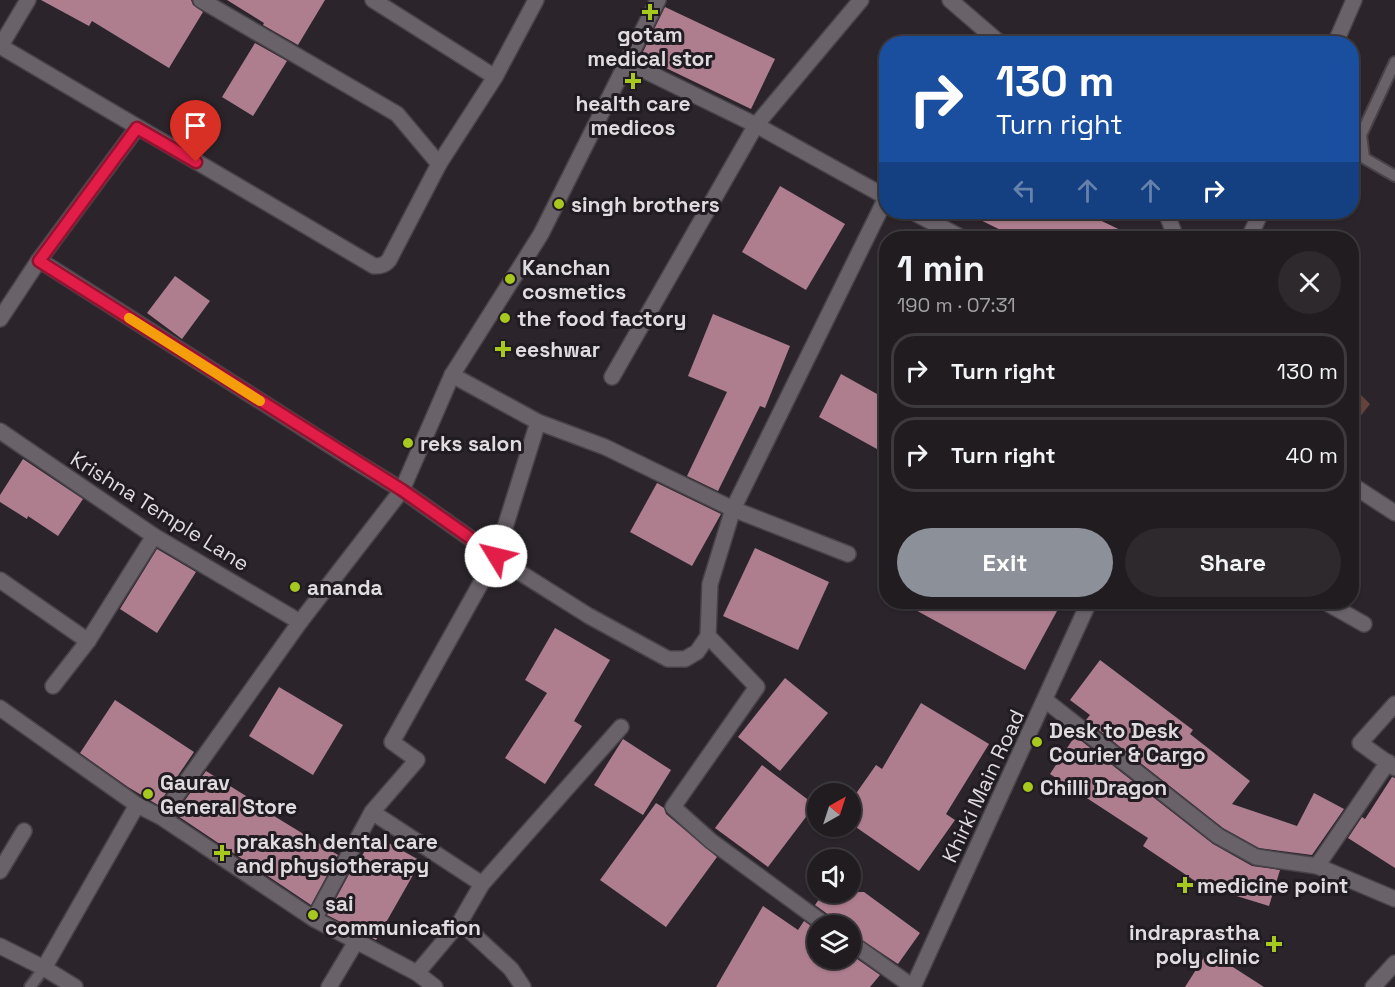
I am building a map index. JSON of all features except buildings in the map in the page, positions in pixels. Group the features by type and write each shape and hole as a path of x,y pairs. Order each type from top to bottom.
{"street":[{"path":"28,0 0,46 374,266 379,266 389,260 439,164 495,77 536,0"},
{"path":"201,0 397,114 439,164"},
{"path":"373,0 495,77"},
{"path":"161,817 300,622 402,490 452,375 541,234 658,0"},
{"path":"612,377 756,125 861,0"},
{"path":"950,0 992,36"},
{"path":"1338,36 1354,0"},
{"path":"627,62 756,125 879,193"},
{"path":"0,319 39,261 137,128"},
{"path":"39,261 402,490 496,556 589,616 668,659 685,659 697,652 708,636 710,584 733,509 879,211"},
{"path":"926,219 949,231"},
{"path":"452,375 538,422 605,447 733,509 848,554"},
{"path":"314,919 372,812 417,760 392,742 496,556 538,422"},
{"name":"Krishna Temple Lane","path":"0,431 154,536 300,622"},
{"path":"1359,490 1395,513"},
{"path":"53,687 88,641 154,536"},
{"path":"0,580 88,641"},
{"name":"Khirki Main Road","path":"913,987 1086,609"},
{"path":"1337,609 1364,624"},
{"path":"708,636 757,687 673,807 711,841 812,915"},
{"path":"1046,700 1227,842 1256,856 1317,866 1395,899"},
{"path":"1317,866 1391,765 1360,743 1395,704"},
{"path":"0,708 137,805 161,817 314,919 417,973 435,987"},
{"path":"417,973 460,922 482,884 621,727"},
{"path":"44,968 137,805"},
{"path":"372,812 482,884"},
{"path":"0,871 24,831"},
{"path":"460,922 511,969 523,987"},
{"path":"329,987 357,940"},
{"path":"0,946 44,968 75,987"},
{"path":"861,950 913,987"},
{"path":"1373,987 1395,963"}],"lane":[{"path":"1395,62 1361,135 1364,158 1395,176"},
{"path":"30,987 44,968"}],"shaded area":[{"path":"1359,393 1370,404 1359,418"}],"slow traffic":[{"path":"129,318 260,401"}],"place":[{"name":"gotam medical stor","path":"650,12"},
{"name":"health care medicos","path":"633,81"},
{"name":"singh brothers","path":"559,204"},
{"name":"Kanchan cosmetics","path":"510,279"},
{"name":"the food factory","path":"505,318"},
{"name":"eeshwar","path":"503,349"},
{"name":"reks salon","path":"408,443"},
{"name":"ananda","path":"295,587"},
{"name":"Desk to Desk Courier & Cargo","path":"1037,742"},
{"name":"Chilli Dragon","path":"1028,787"},
{"name":"Gaurav General Store","path":"148,794"},
{"name":"prakash dental care and physiotherapy","path":"222,853"},
{"name":"medicine point","path":"1185,885"},
{"name":"sai communicafion","path":"313,915"},
{"name":"indraprastha poly clinic","path":"1274,944"}],"route":[{"path":"196,162 137,128 39,261 402,490 496,556"}]}
